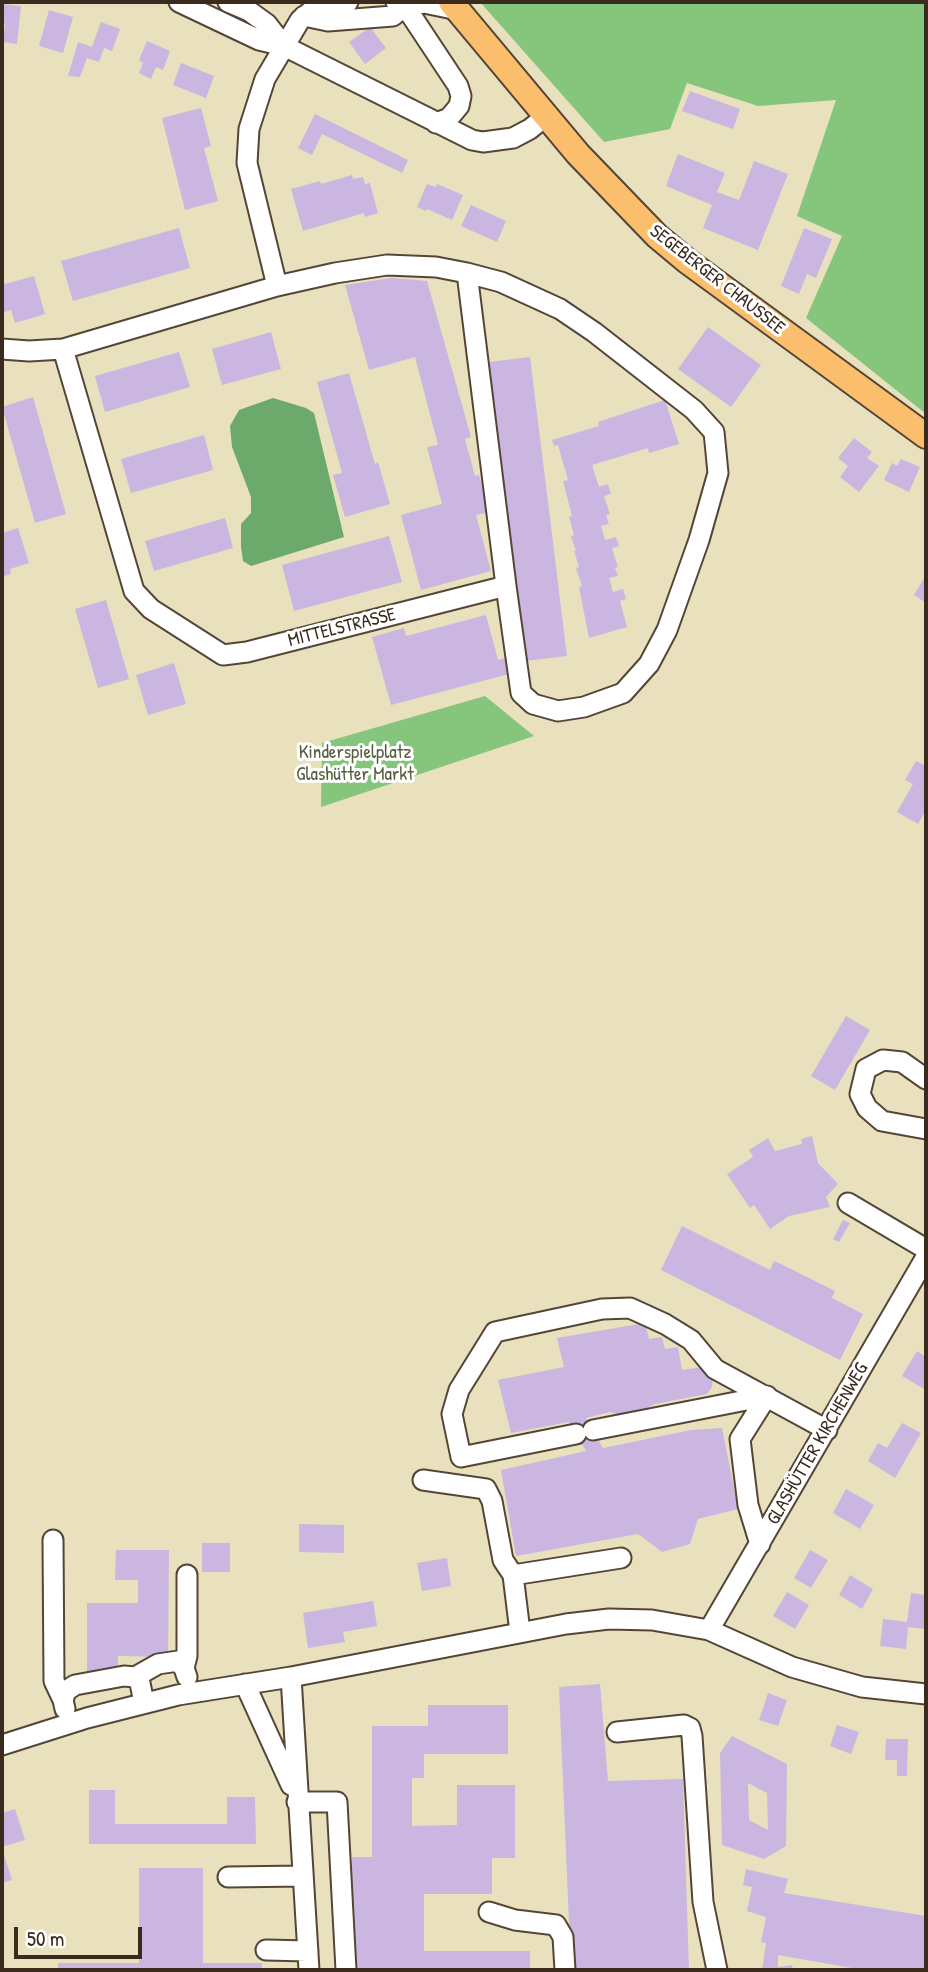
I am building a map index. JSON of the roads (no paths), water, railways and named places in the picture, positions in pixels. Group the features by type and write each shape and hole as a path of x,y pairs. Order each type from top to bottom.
{"main road":[{"name":"SEGEBERGER CHAUSSEE","path":"454,6 627,207 687,261 926,436"}],"street":[{"path":"179,2 259,40 284,46 472,140 483,142 513,138 546,116"},
{"path":"228,2 249,10 267,24 284,46"},
{"path":"277,286 252,189 247,149 249,129 261,89 304,16 316,7 348,2"},
{"path":"304,16 328,21 393,16 401,4"},
{"path":"401,4 458,86 461,96 455,112 436,123"},
{"path":"401,4 454,6"},
{"path":"2,349 63,349 277,286 335,272 387,265 436,267 467,273 501,282 560,309 694,410 714,432 718,473 699,541 667,630 649,664 624,693 584,707 558,711 533,704 521,693 467,273"},
{"name":"MITTELSTRASSE","path":"63,349 134,591 151,609 223,655 247,652 506,586"},
{"path":"926,1080 902,1062 883,1060 866,1069 860,1094 867,1108 882,1121 926,1129"},
{"path":"848,1203 926,1249"},
{"name":"GLASHÜTTER KIRCHENWEG","path":"709,1630 926,1256"},
{"path":"767,1396 461,1457 452,1414 458,1390 495,1332 603,1309 630,1308 691,1340 715,1369 767,1396 827,1430"},
{"path":"760,1544 748,1505 740,1439 767,1396"},
{"path":"423,1480 486,1489 492,1501 503,1560 513,1576 520,1632"},
{"path":"53,1540 54,1681 63,1700 68,1724"},
{"path":"513,1576 621,1558"},
{"path":"184,1668 187,1656 187,1575"},
{"path":"2,1745 144,1703 191,1693 291,1677 520,1632 609,1619 652,1620 709,1630 792,1667 862,1687 926,1694"},
{"path":"135,1677 148,1668 167,1661 178,1661 184,1668 191,1693"},
{"path":"63,1700 66,1691 75,1685 124,1676 135,1677 141,1683 144,1703"},
{"path":"266,1950 308,1960 291,1677"},
{"path":"245,1684 272,1740 297,1802"},
{"path":"617,1732 684,1725 690,1728 703,1902 717,1970"},
{"path":"297,1802 337,1802 346,1970"},
{"path":"228,1877 303,1876"},
{"path":"489,1912 501,1913 515,1920 556,1925 563,1937 565,1970"}],"park label":[{"name":"Kinderspielplatz Glashütter Markt","path":"355,764"}]}
